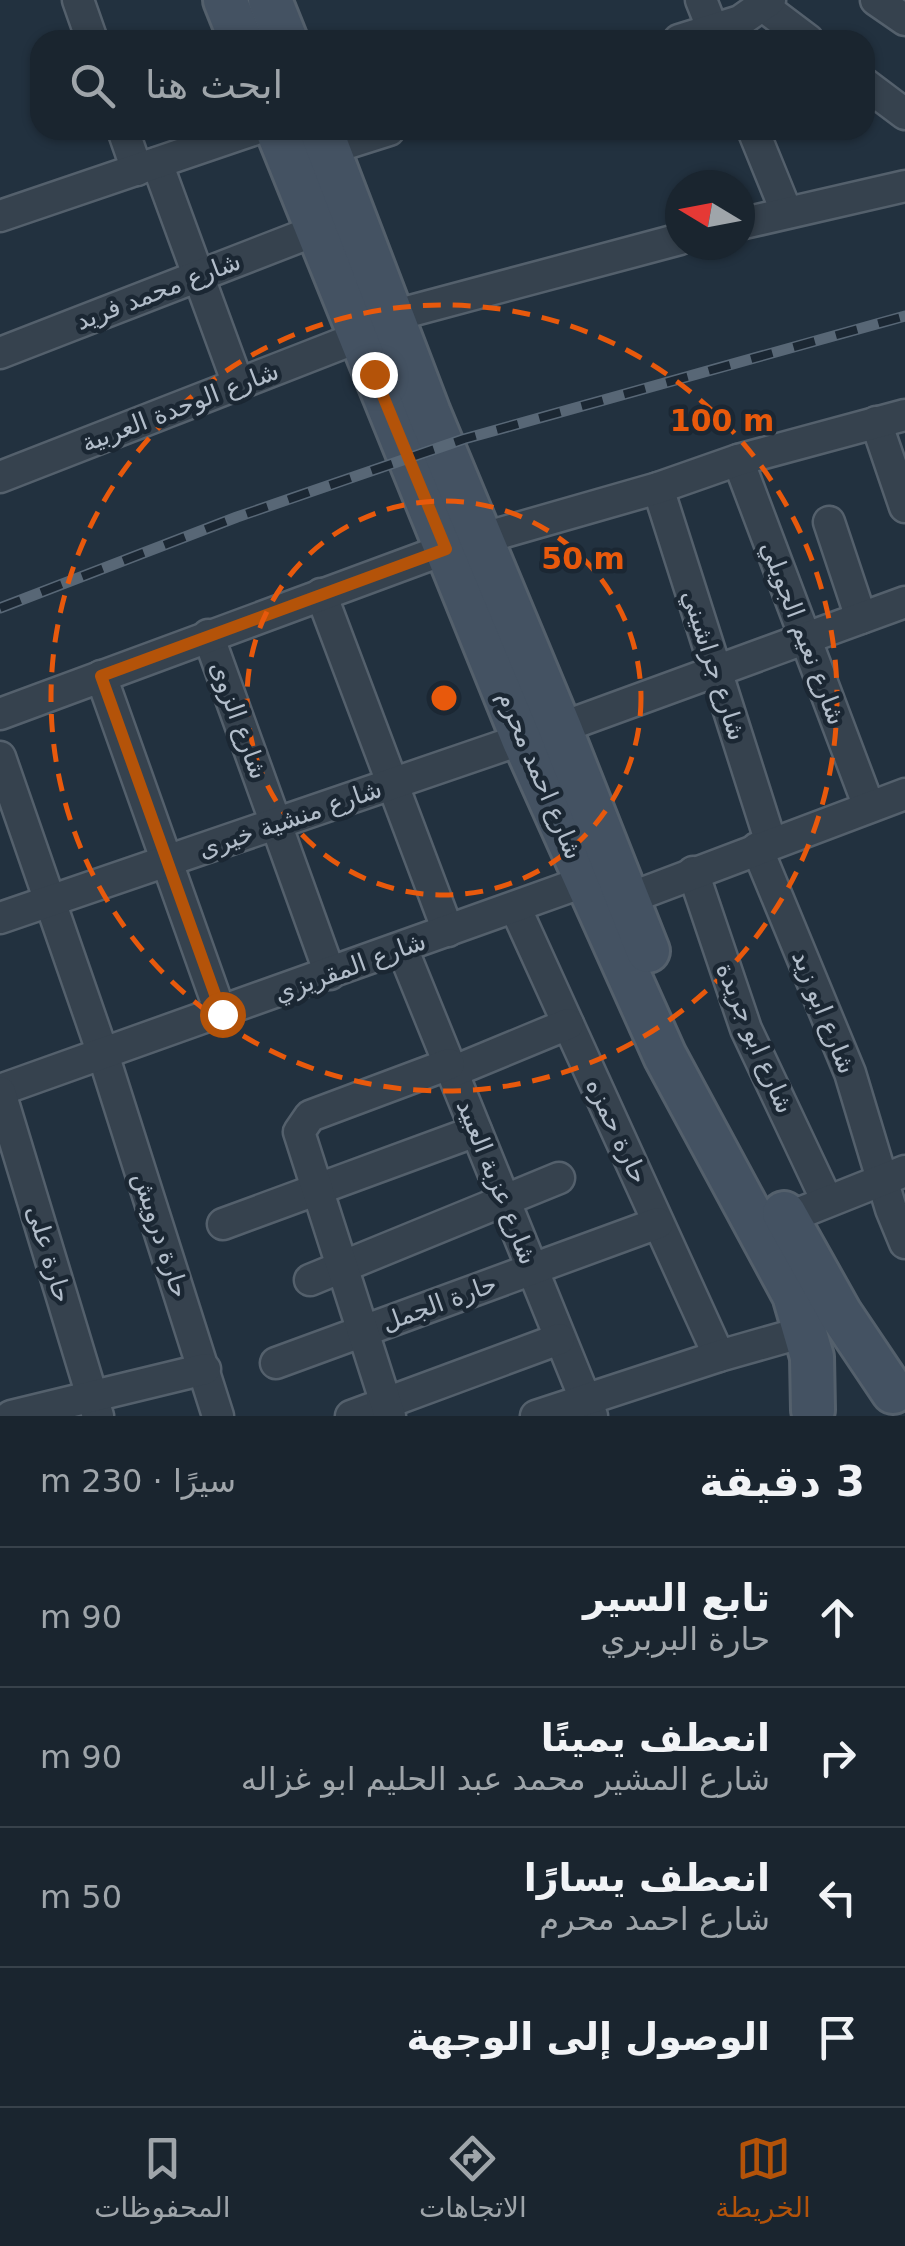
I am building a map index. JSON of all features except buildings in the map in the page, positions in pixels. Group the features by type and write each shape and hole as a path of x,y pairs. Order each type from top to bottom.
{"main road":[{"path":"225,0 237,30"},
{"path":"270,0 282,30"},
{"name":"شارع احمد محرم","path":"281,140 317,230 376,326"},
{"name":"شارع احمد محرم","path":"325,140 376,326 541,734 665,1056 794,1294 807,1331 814,1384 812,1413"},
{"name":"شارع احمد محرم","path":"604,896 665,994 712,1094 840,1313 899,1399"},
{"path":"812,1413 824,1395 840,1384 858,1380 877,1383 899,1399"}],"street":[{"path":"78,0 88,30"},
{"path":"701,0 713,30"},
{"path":"876,0 905,20"},
{"path":"724,30 766,3 797,30"},
{"path":"875,92 905,114"},
{"path":"130,140 147,166 198,276 238,384"},
{"path":"0,216 224,140"},
{"path":"757,140 786,211"},
{"path":"755,220 905,186"},
{"name":"شارع محمد فريد","path":"0,353 317,230"},
{"name":"شارع الوحدة العربية","path":"1,473 238,384 376,326 665,244"},
{"path":"0,714 463,544 890,418 905,507"},
{"name":"شارع نعيم الجويلي","path":"738,460 869,807"},
{"name":"شارع جراشيني","path":"658,488 716,671 764,846"},
{"path":"829,522 862,618"},
{"path":"321,594 448,931"},
{"name":"شارع منشية خيرى","path":"0,918 541,734 905,602"},
{"name":"شارع الزوى","path":"208,635 330,974"},
{"path":"101,676 222,1014"},
{"name":"حارة درويش","path":"0,757 103,1054 218,1416"},
{"name":"شارع المقريزي","path":"0,1091 515,907 604,896 693,872 905,794"},
{"name":"شارع ابو زيد","path":"764,846 850,1073 895,1175 904,1238"},
{"name":"شارع ابو جريدة","path":"693,872 746,1029 827,1201"},
{"name":"حارة حمزه","path":"515,907 719,1356"},
{"name":"شارع عزبة العبيد","path":"402,948 588,1408"},
{"path":"388,1410 299,1132 310,1116 568,1024"},
{"name":"حارة على","path":"0,1091 95,1406"},
{"path":"223,1224 476,1130"},
{"path":"787,1218 895,1175"},
{"path":"310,1280 559,1178"},
{"name":"حارة الجمل","path":"276,1362 658,1222"},
{"path":"536,1416 588,1408 719,1356 807,1331"},
{"path":"351,1416 388,1410 560,1339"},
{"path":"11,1416 95,1406 205,1369"}],"railway":[{"path":"0,608 237,517 464,439 905,316"}],"route":[{"path":"222,1014 101,676 446,549 374,374"}]}
